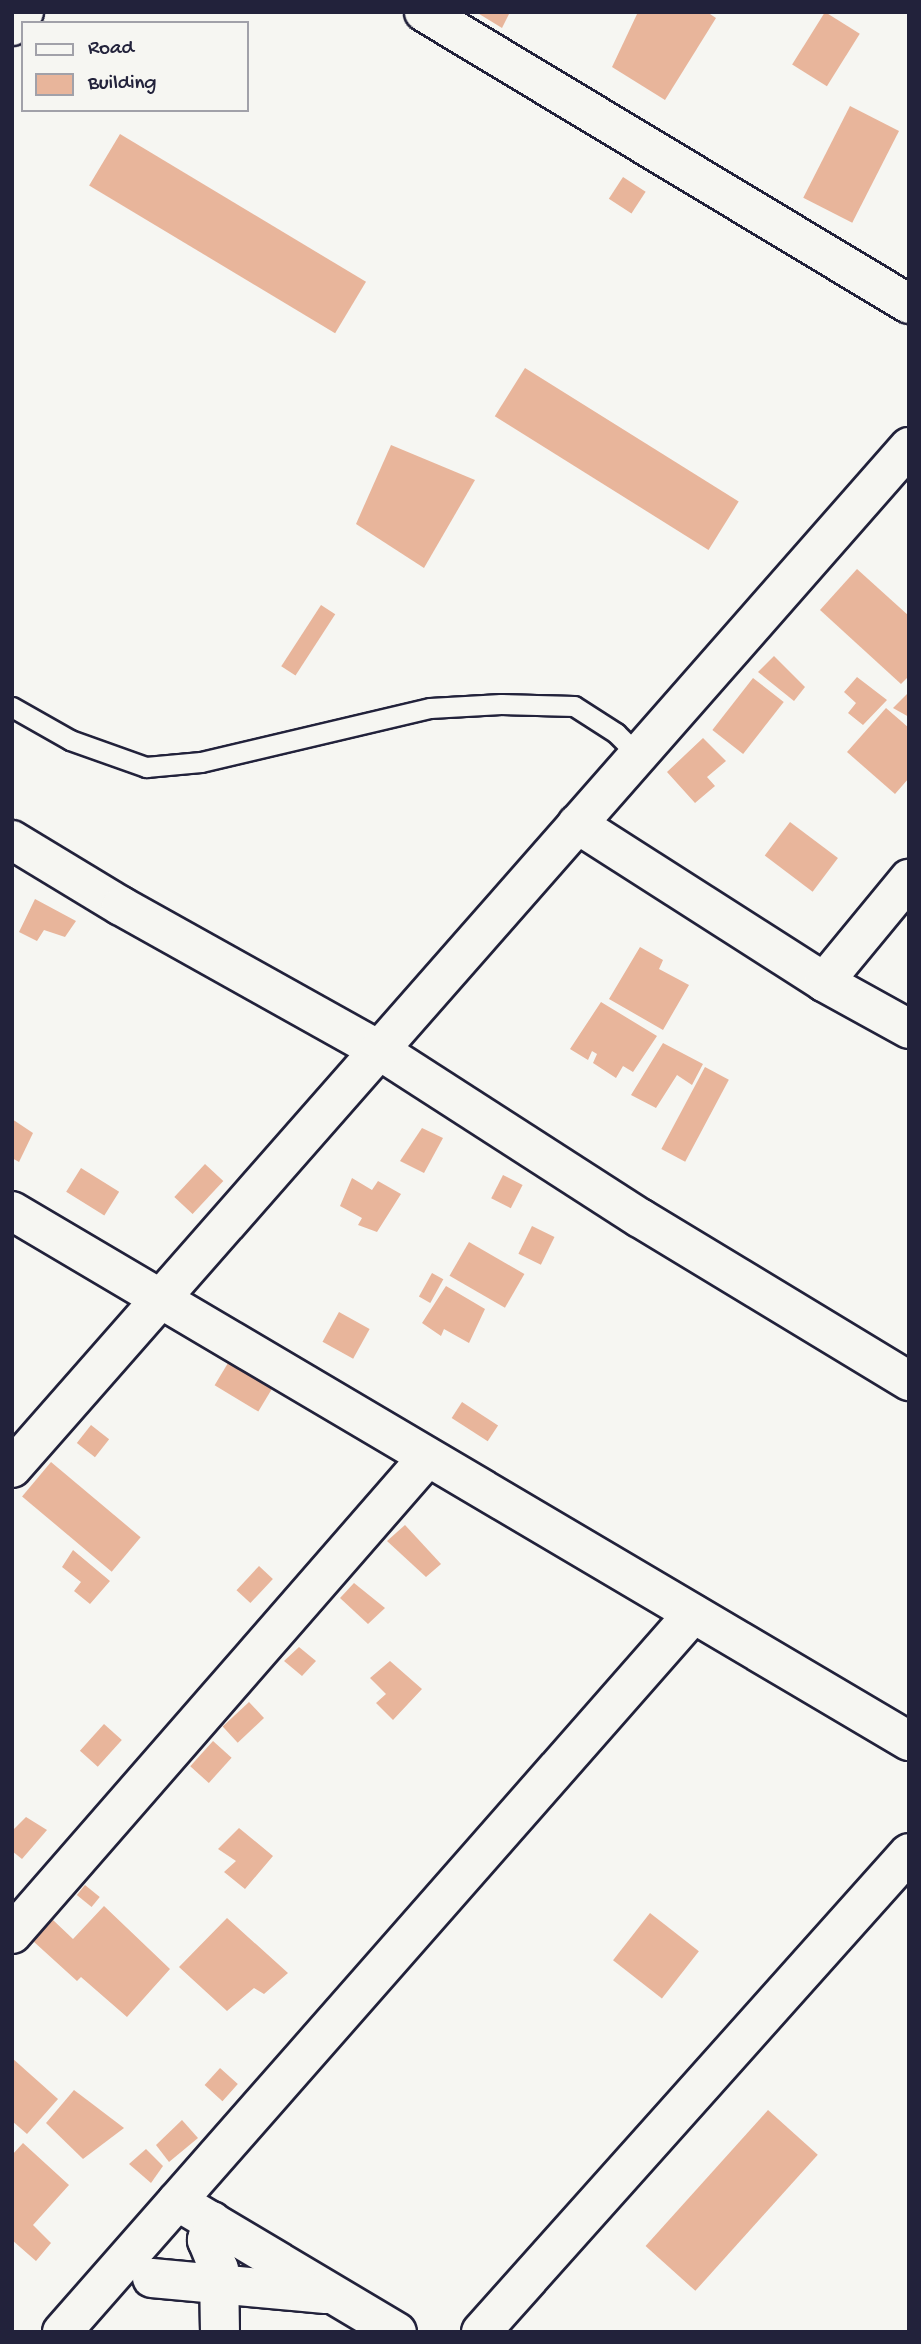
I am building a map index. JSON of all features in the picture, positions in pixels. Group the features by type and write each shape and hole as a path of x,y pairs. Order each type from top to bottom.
{"street":[{"path":"12,26 24,12"},
{"path":"424,12 909,304"},
{"path":"12,1468 159,1297 909,447"},
{"path":"577,824 824,982 909,1029"},
{"path":"12,840 121,906 379,1050 640,1218 909,1381"},
{"path":"824,982 909,879"},
{"path":"12,1212 909,1741"},
{"path":"12,1934 427,1458"},
{"path":"62,2332 693,1614"},
{"path":"481,2332 909,1853"},
{"path":"177,2201 397,2332"},
{"path":"212,2221 207,2240 219,2269 220,2332"},
{"path":"152,2278 334,2294"}],"lane":[{"path":"12,707 70,740 146,767 201,762 430,708 501,704 574,706 616,733 638,755"}],"building":[{"path":"476,12 510,12 502,28"},
{"path":"638,12 707,12 716,18 665,100 612,67"},
{"path":"825,12 860,34 827,86 792,65"},
{"path":"850,106 899,131 852,223 803,198"},
{"path":"120,134 366,282 335,333 89,185"},
{"path":"623,177 646,192 631,214 609,199"},
{"path":"525,368 739,502 709,550 495,416"},
{"path":"391,445 475,480 424,568 356,524"},
{"path":"857,569 909,616 909,676 901,684 820,610"},
{"path":"321,605 335,614 295,675 281,666"},
{"path":"774,656 805,687 794,701 758,672"},
{"path":"857,677 887,700 863,725 848,713 856,703 844,692"},
{"path":"753,678 784,702 743,754 712,730"},
{"path":"909,692 909,717 893,708"},
{"path":"886,708 909,728 909,778 895,794 847,752"},
{"path":"703,738 726,761 707,777 715,786 695,803 667,772"},
{"path":"790,822 838,858 813,892 765,856"},
{"path":"35,899 76,921 65,937 44,930 37,941 19,932"},
{"path":"640,947 663,960 659,969 689,985 663,1030 609,999"},
{"path":"601,1002 657,1036 633,1072 623,1066 616,1078 593,1063 597,1054 592,1051 588,1060 570,1049"},
{"path":"663,1043 703,1064 692,1085 677,1075 656,1108 631,1095"},
{"path":"705,1067 729,1080 685,1162 661,1149"},
{"path":"12,1119 33,1133 19,1162 12,1158"},
{"path":"422,1128 443,1138 424,1173 400,1161"},
{"path":"205,1164 223,1181 193,1214 174,1197"},
{"path":"81,1168 119,1192 104,1216 66,1192"},
{"path":"503,1175 523,1185 511,1208 491,1198"},
{"path":"352,1178 372,1190 378,1181 401,1194 377,1232 358,1225 362,1218 340,1206"},
{"path":"532,1226 554,1237 541,1265 518,1254"},
{"path":"469,1242 524,1274 505,1308 450,1276"},
{"path":"432,1273 443,1279 430,1303 419,1297"},
{"path":"446,1286 485,1309 469,1343 444,1329 441,1336 422,1323"},
{"path":"339,1312 370,1329 353,1359 323,1342"},
{"path":"228,1363 272,1389 258,1412 215,1385"},
{"path":"462,1402 498,1425 488,1441 452,1418"},
{"path":"91,1425 109,1439 95,1457 77,1443"},
{"path":"51,1462 141,1537 112,1572 22,1496"},
{"path":"405,1525 441,1564 426,1577 387,1541"},
{"path":"73,1550 110,1581 90,1604 74,1591 81,1582 62,1567"},
{"path":"259,1566 273,1579 250,1603 236,1590"},
{"path":"354,1583 385,1608 368,1624 340,1598"},
{"path":"299,1647 316,1661 302,1676 284,1661"},
{"path":"390,1661 422,1689 393,1720 376,1703 386,1694 370,1678"},
{"path":"249,1702 264,1718 238,1743 223,1727"},
{"path":"104,1724 122,1740 98,1767 80,1751"},
{"path":"213,1741 232,1758 209,1783 190,1766"},
{"path":"26,1817 47,1830 22,1859 12,1851 12,1831"},
{"path":"239,1828 273,1856 245,1889 224,1872 236,1861 218,1849"},
{"path":"85,1885 100,1897 92,1907 77,1895"},
{"path":"104,1906 170,1969 127,2017 81,1977 77,1981 33,1941 53,1920 73,1939"},
{"path":"650,1913 699,1951 662,1998 613,1960"},
{"path":"227,1918 288,1973 264,1994 254,1988 227,2011 179,1967"},
{"path":"12,2058 58,2099 27,2134 12,2121"},
{"path":"220,2068 238,2084 222,2101 205,2085"},
{"path":"74,2090 124,2128 83,2159 46,2123"},
{"path":"768,2110 818,2155 695,2291 646,2246"},
{"path":"182,2120 198,2138 169,2162 156,2145"},
{"path":"23,2143 69,2185 33,2225 51,2243 36,2261 12,2240 12,2155"},
{"path":"146,2149 163,2166 151,2183 129,2164"}]}
